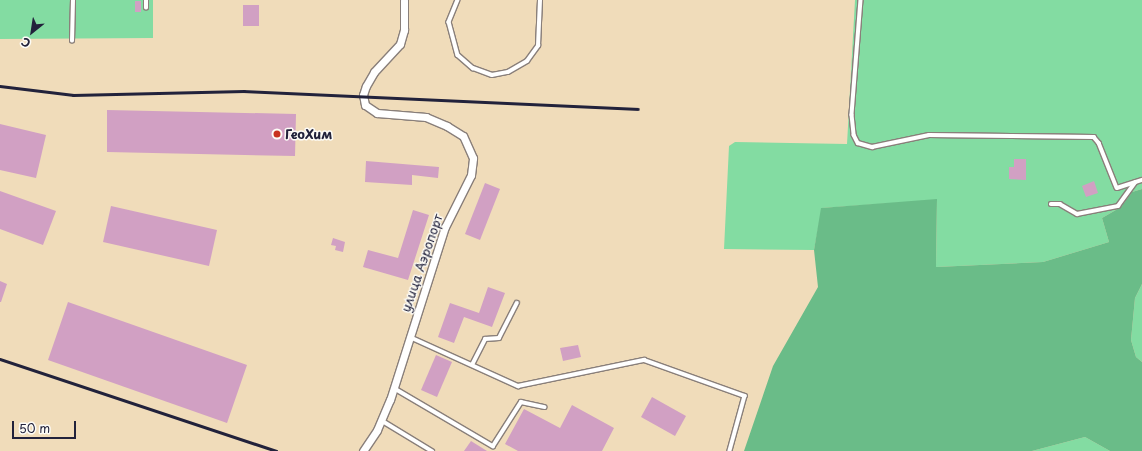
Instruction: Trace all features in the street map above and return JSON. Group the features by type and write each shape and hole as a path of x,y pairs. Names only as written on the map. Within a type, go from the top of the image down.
{"street":[{"name":"улица Аэропорт","path":"363,451 381,420 394,388 446,227 471,175 473,158 463,136 447,126 426,117 377,113 365,105 363,95 374,72 400,44 404,30 404,0"}],"lane":[{"path":"72,0 72,41"},
{"path":"146,0 146,8"},
{"path":"458,0 448,22 458,55 473,68 492,75 508,72 527,61 538,46 540,0"},
{"path":"861,0 852,115 854,135 858,142 872,146 929,135 1094,137 1117,188 1142,180"},
{"path":"1051,204 1060,204 1077,214 1118,206 1136,182"},
{"path":"472,365 485,340 499,338 517,303"},
{"path":"410,337 518,386 644,360 745,396 730,451"},
{"path":"394,388 493,446 521,402 544,407"},
{"path":"381,420 432,451"}],"green space":[{"path":"0,0 153,0 153,38 0,39"},
{"path":"855,0 1142,0 1142,189 1132,192 1121,207 1102,218 1109,242 1043,262 936,267 937,200 822,208 814,250 724,249 729,146 735,142 847,144"},
{"path":"1142,189 1142,284 1135,298 1131,340 1136,357 1142,362 1142,451 1110,451 1085,437 1032,451 744,451 773,366 818,287 814,250 821,208 937,199 936,267 1043,262 1109,242 1102,218 1121,207 1132,192"},
{"path":"1142,284 1142,362 1136,357 1131,340 1135,298"},
{"path":"1085,437 1110,451 1032,451"}],"building":[{"path":"135,1 141,1 141,12 135,12"},
{"path":"243,5 259,5 259,26 243,26"},
{"path":"107,110 296,114 295,156 107,152"},
{"path":"0,124 46,135 36,178 0,170"},
{"path":"1014,159 1026,159 1026,180 1009,179 1009,167 1014,167"},
{"path":"366,161 439,167 438,178 412,175 412,185 365,182"},
{"path":"1094,181 1098,193 1086,197 1082,186"},
{"path":"485,183 500,189 480,240 465,234"},
{"path":"0,191 56,211 43,245 0,229"},
{"path":"111,206 217,230 209,266 103,242"},
{"path":"413,210 429,215 408,280 363,267 368,250 398,258"},
{"path":"333,238 345,242 343,252 335,250 336,246 331,245"},
{"path":"0,281 7,284 1,302 0,302"},
{"path":"488,287 505,293 492,327 464,317 454,343 438,337 450,303 479,313"},
{"path":"68,302 247,365 227,423 48,360"},
{"path":"578,345 581,357 563,361 560,348"},
{"path":"436,355 452,362 437,397 421,390"},
{"path":"652,397 686,416 675,436 641,417"},
{"path":"572,405 614,428 602,451 518,451 505,444 524,409 560,428"},
{"path":"471,441 487,451 464,451"}],"railway":[{"path":"0,86 73,95 244,91 638,109"},
{"path":"0,359 276,451"}],"place":[{"name":"ГеоХим","path":"277,134"}]}
